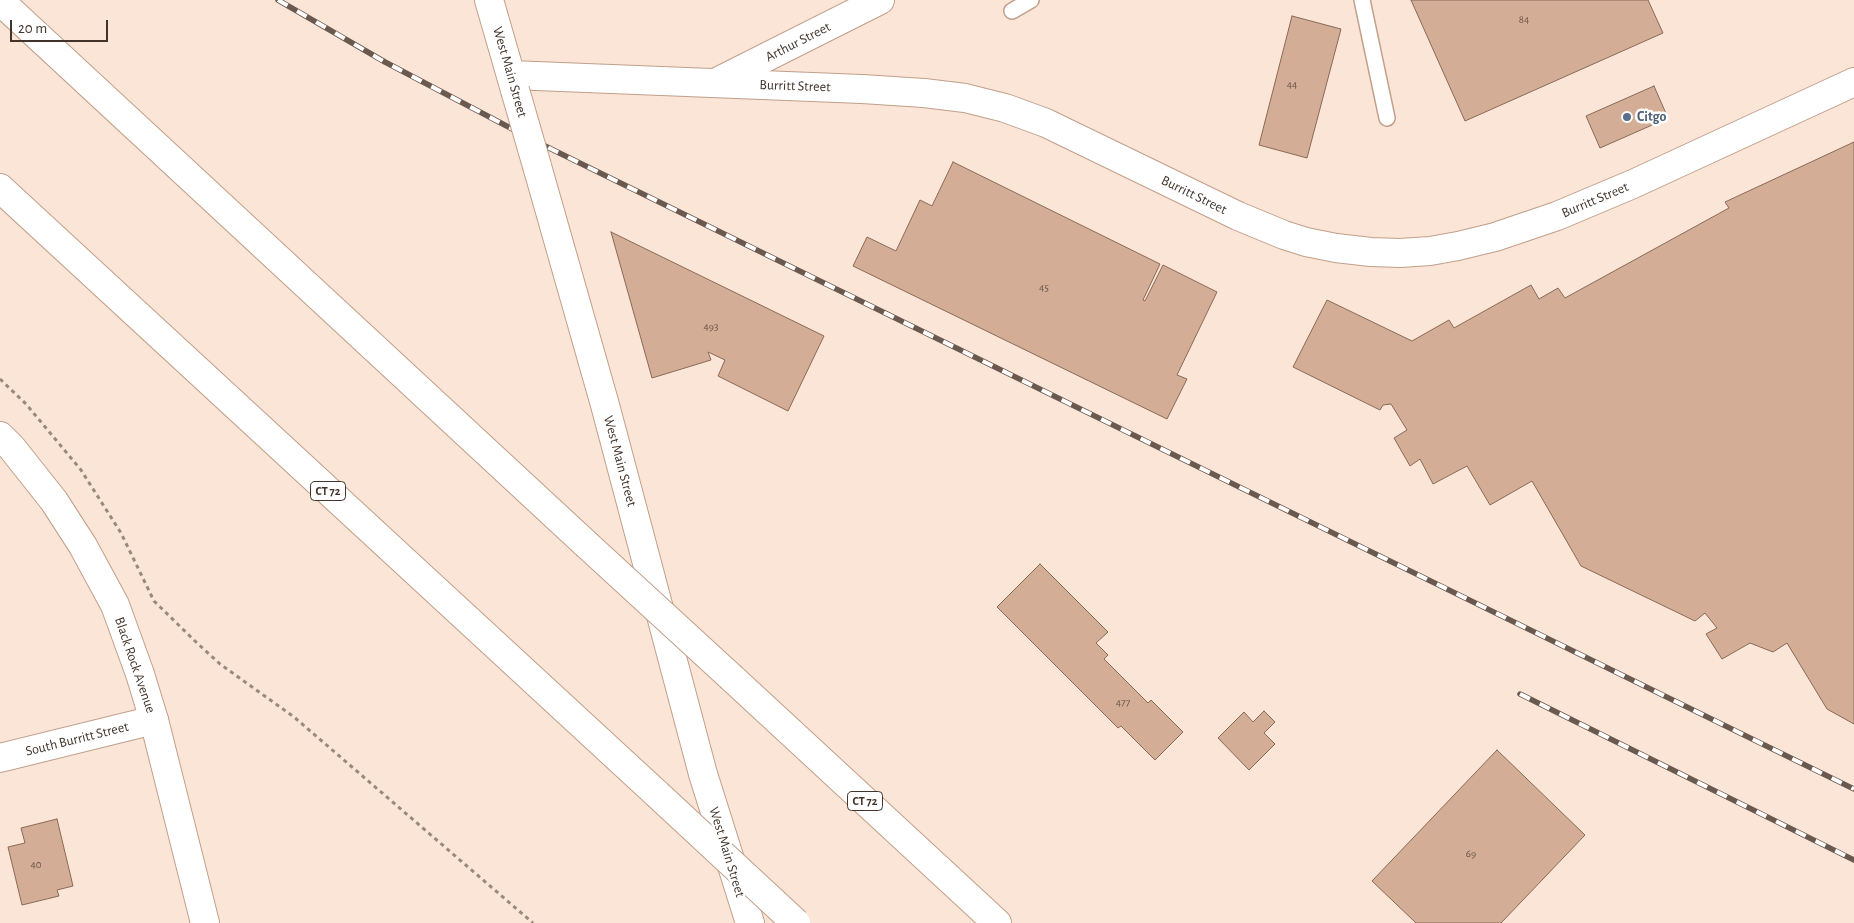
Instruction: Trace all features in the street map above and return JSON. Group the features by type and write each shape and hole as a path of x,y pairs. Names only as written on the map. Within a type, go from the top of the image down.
{"main road":[{"name":"West Main Street","path":"489,0 605,405 703,774 750,923"},
{"name":"Arthur Street","path":"715,83 880,0"},
{"name":"CT 72","path":"0,1 997,923"},
{"name":"Burritt Street","path":"513,83 715,83 896,91 946,96 985,103 1046,123 1238,216 1284,235 1336,248 1400,253 1430,251 1458,246 1501,235 1557,216 1633,184 1854,82"},
{"name":"CT 72","path":"0,188 796,923"},
{"name":"Black Rock Avenue","path":"0,436 12,448 54,501 87,554 114,605 140,674 154,720 205,923"},
{"name":"South Burritt Street","path":"0,758 154,720"}],"lane":[{"path":"1012,11 1031,0"},
{"path":"1362,0 1387,118"}],"path":[{"path":"0,378 26,404 81,470 121,533 154,600 197,644 220,664 294,717 533,923"}],"building":[{"path":"1411,0 1648,0 1663,33 1465,121"},
{"path":"1292,16 1341,29 1307,158 1259,145"},
{"name":"Citgo","path":"1654,86 1668,118 1600,148 1586,116"},
{"path":"1854,142 1854,724 1827,709 1787,643 1773,652 1750,643 1722,659 1706,634 1717,628 1705,613 1695,621 1581,566 1532,481 1490,505 1467,466 1433,484 1420,459 1410,466 1394,438 1407,430 1391,404 1383,405 1380,410 1293,367 1327,300 1412,341 1449,320 1454,328 1531,285 1539,299 1558,288 1565,298 1729,208 1725,202"},
{"path":"953,162 1160,264 1143,300 1145,301 1163,265 1217,292 1177,375 1187,379 1167,419 853,266 867,237 896,251 920,200 932,206"},
{"path":"611,232 824,336 788,411 718,376 725,360 708,352 711,360 652,378"},
{"path":"1040,564 1108,632 1096,643 1108,655 1104,659 1148,703 1151,700 1183,732 1155,760 1121,726 1118,728 997,607"},
{"path":"1264,711 1275,722 1264,733 1275,744 1249,770 1218,738 1244,712 1253,722"},
{"path":"1497,750 1585,835 1501,923 1416,923 1372,881"},
{"path":"57,819 73,886 57,890 59,896 22,905 8,847 25,843 21,828"}],"railway":[{"path":"278,0 385,62 537,142 1854,789"},
{"path":"1520,694 1854,860"}],"place":[{"name":"Citgo","path":"1627,117"}]}
